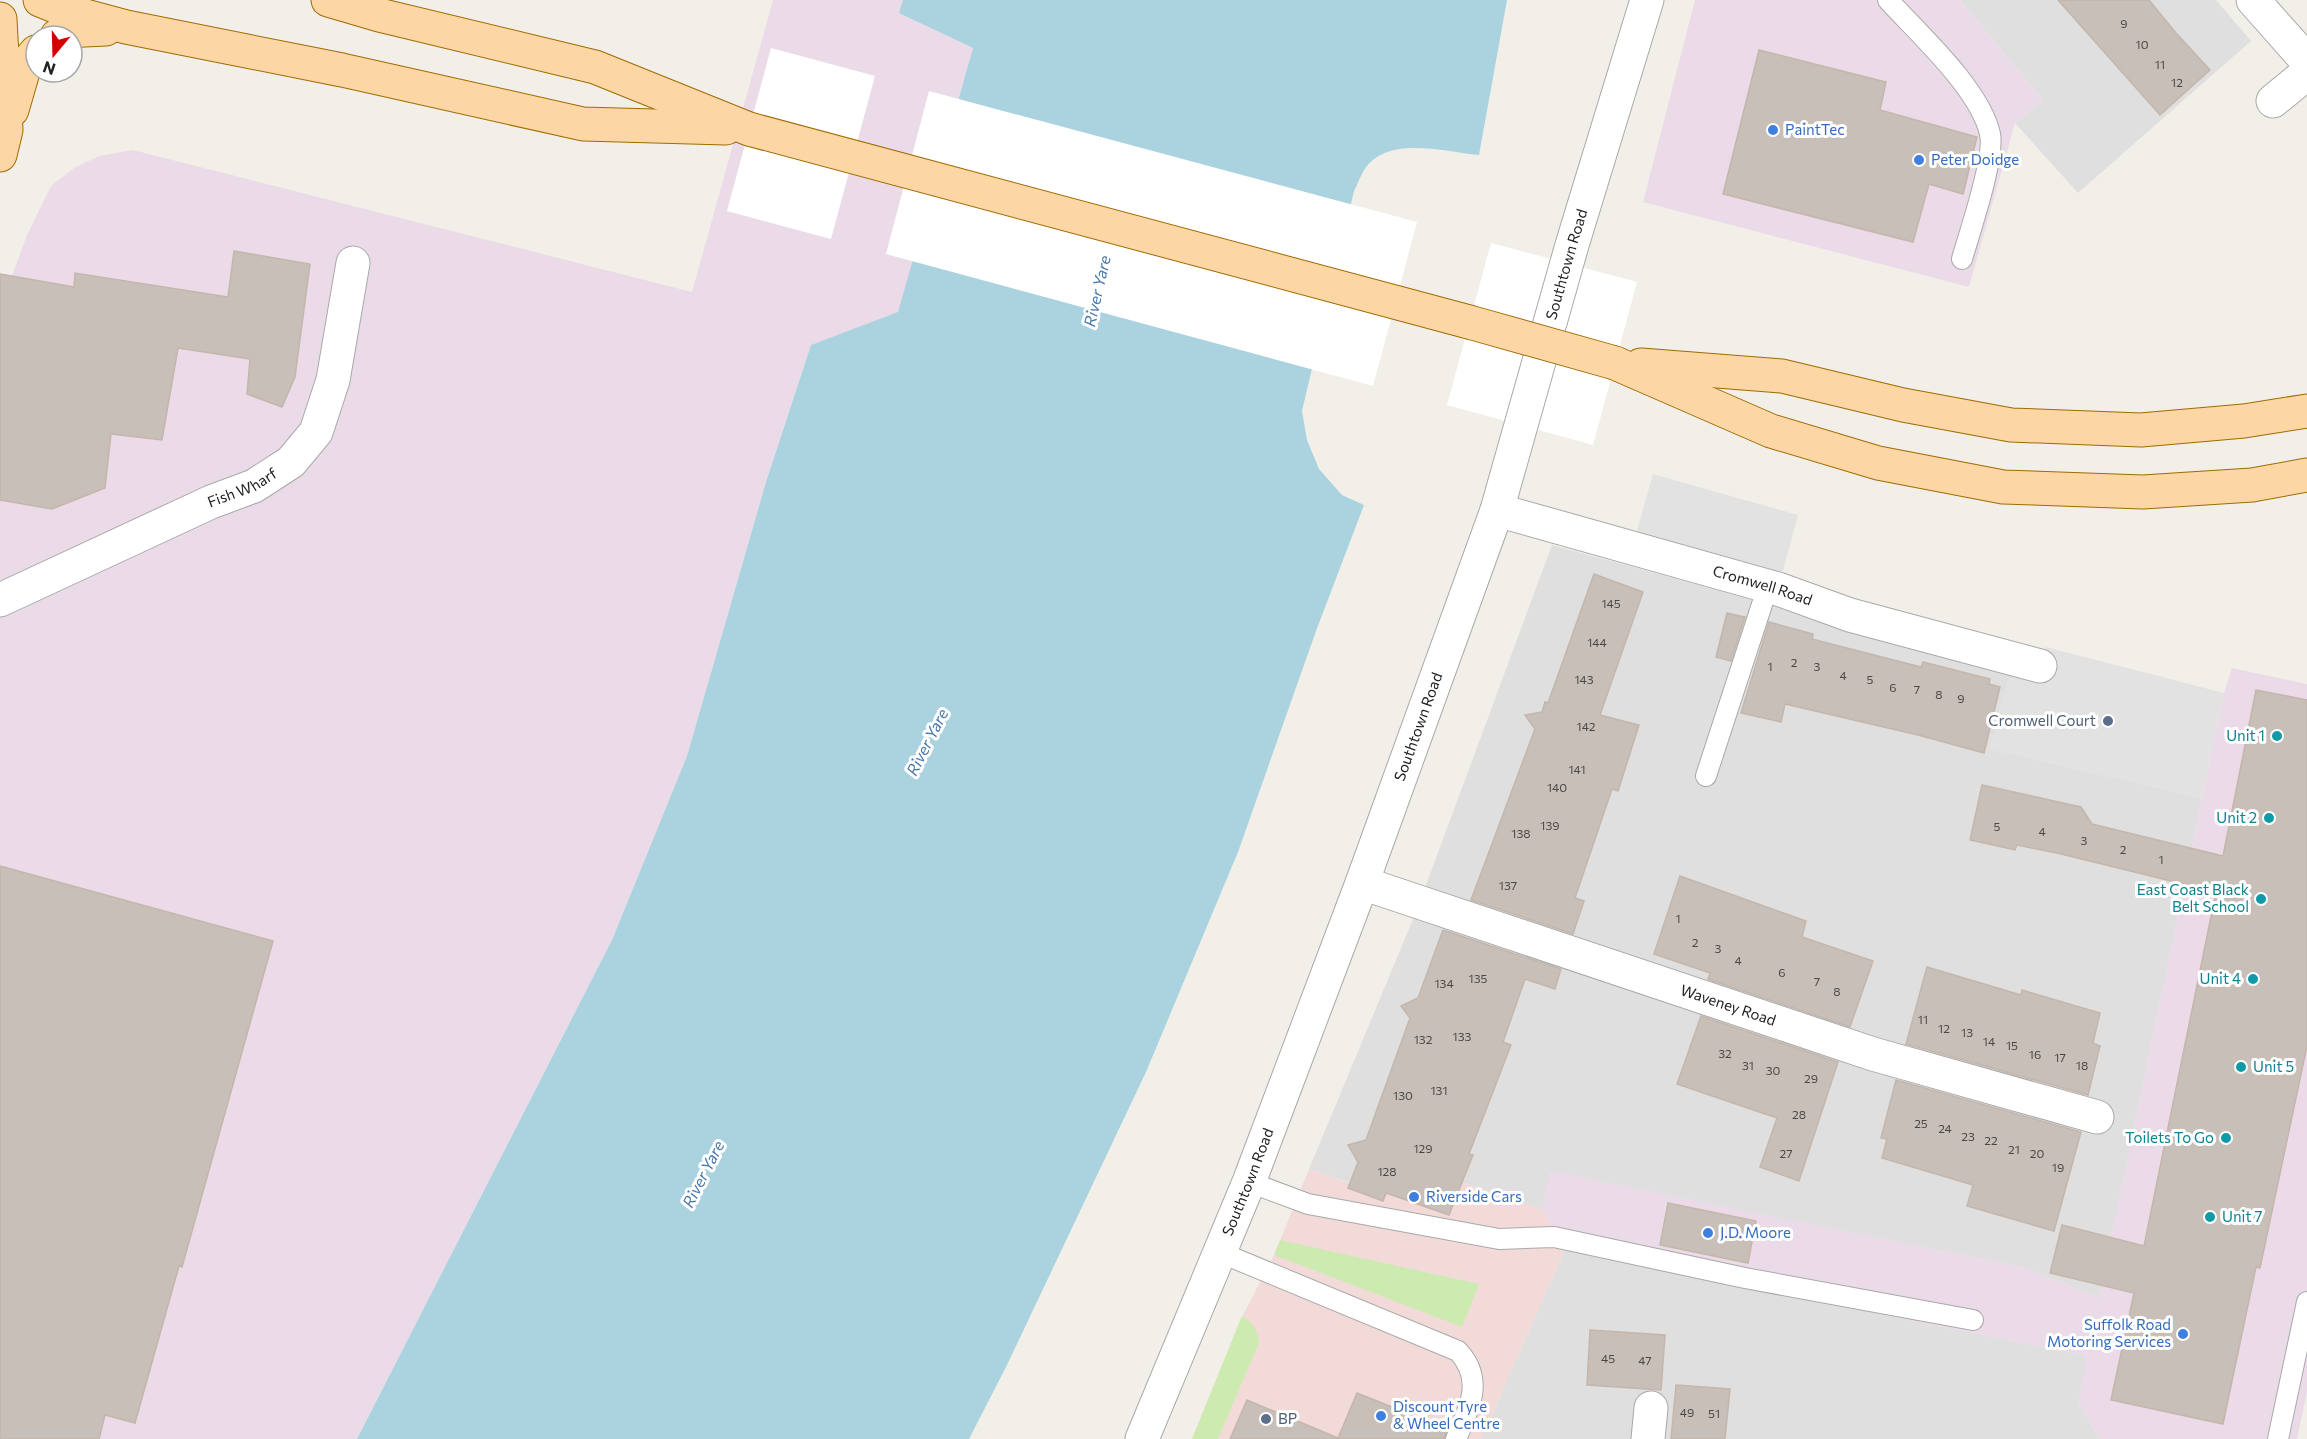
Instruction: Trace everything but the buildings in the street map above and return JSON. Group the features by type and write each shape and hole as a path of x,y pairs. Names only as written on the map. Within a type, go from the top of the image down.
{"main road":[{"path":"40,0 67,11 126,27 342,70 583,124 749,129"},
{"path":"328,0 391,18 595,67 749,129 1615,363 1771,431 1878,463 2002,487 2143,492 2252,485 2307,475"},
{"path":"0,19 16,62 3,143"},
{"path":"84,30 126,27"},
{"path":"1615,363 1782,376 1903,405 2011,425 2141,430 2244,421 2307,411"}],"street":[{"name":"Southtown Road","path":"1142,1439 1249,1182 1362,883 1497,510 1572,245 1647,0"},
{"path":"2253,0 2307,61"},
{"path":"2273,101 2307,73"},
{"name":"Fish Wharf","path":"0,600 211,502 254,486 291,462 315,432 333,380 353,263"},
{"name":"Cromwell Road","path":"1497,510 1768,586 1850,615 2033,664"},
{"name":"Waveney Road","path":"1362,883 1873,1054 2097,1117"}],"lane":[{"path":"1888,0 1957,75 1977,104 1990,134 1989,158 1962,259"},
{"path":"1706,776 1768,586"},
{"path":"1249,1182 1308,1204 1499,1239 1554,1237 1745,1278 1973,1320"},
{"path":"1219,1251 1458,1351 1467,1361 1473,1381 1471,1402 1456,1439"},
{"path":"2278,1439 2307,1302"}],"shaded area":[{"path":"773,0 903,0 900,13 973,48 898,313 811,345 766,482 687,756 612,940 357,1439 0,1439 0,308 27,235 51,186 74,168 99,156 133,150 692,292"},
{"path":"1695,0 1960,0 2043,100 2015,123 1969,287 1643,202"},
{"path":"1960,0 2216,0 2251,41 2078,193 2015,123 2043,100"},
{"path":"1653,474 1798,515 1778,589 1632,548"},
{"path":"1552,545 2019,672 1990,749 2202,798 2099,1298 2021,1267 1550,1172 1543,1210 1462,1182 1453,1206 1355,1170 1350,1183 1309,1169 1416,912"},
{"name":"Cromwell Court","path":"2046,647 2224,693 2202,798 1990,749 2007,681 2019,672 2037,676"},
{"path":"2232,668 2307,684 2307,1392 2297,1439 2100,1439 2079,1403 2086,1356 1565,1250 1543,1210 1550,1171 2021,1267 2099,1298 2224,693"},
{"path":"1309,1169 1349,1183 1355,1170 1453,1205 1462,1182 1543,1210 1565,1250 1481,1439 1192,1439 1241,1319 1274,1255"},
{"path":"1565,1250 2087,1356 2079,1403 2100,1439 1481,1439"}],"green space":[{"path":"1280,1240 1479,1284 1462,1327 1274,1255"},
{"path":"1242,1316 1254,1327 1259,1343 1218,1439 1192,1439"}],"water":[{"name":"River Yare","path":"903,0 1507,0 1479,155 1419,148 1390,151 1367,166 1354,191 1302,411 1307,440 1319,469 1342,495 1364,505 1316,631 1238,852 1146,1072 1006,1367 969,1439 357,1439 612,940 687,756 766,482 811,345 898,312 973,48 899,13"}],"pier":[{"path":"771,48 875,76 831,239 727,211"},
{"path":"929,91 1417,222 1373,386 886,254"},
{"path":"1491,243 1637,282 1593,445 1447,405"}],"place":[{"name":"PaintTec","path":"1773,130"},
{"name":"Peter Doidge","path":"1919,160"},
{"name":"Cromwell Court","path":"2108,721"},
{"name":"Unit 1","path":"2277,736"},
{"name":"Unit 2","path":"2269,818"},
{"name":"East Coast Black Belt School","path":"2261,899"},
{"name":"Unit 4","path":"2253,979"},
{"name":"Unit 5","path":"2241,1067"},
{"name":"Toilets To Go","path":"2226,1138"},
{"name":"Riverside Cars","path":"1414,1197"},
{"name":"Unit 7","path":"2210,1217"},
{"name":"J.D. Moore","path":"1708,1233"},
{"name":"Suffolk Road Motoring Services","path":"2183,1334"},
{"name":"Discount Tyre & Wheel Centre","path":"1381,1416"},
{"name":"BP","path":"1266,1419"}]}
